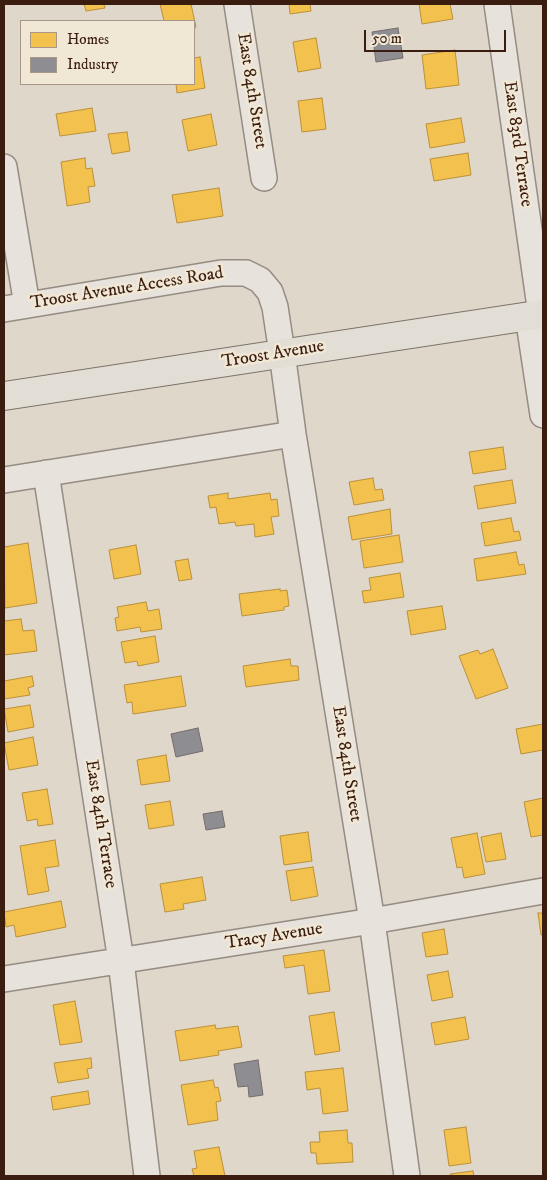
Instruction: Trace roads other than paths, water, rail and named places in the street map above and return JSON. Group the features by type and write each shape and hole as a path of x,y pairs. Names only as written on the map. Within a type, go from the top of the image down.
{"main road":[{"name":"Troost Avenue","path":"4,396 537,314"}],"street":[{"name":"East 84th Street","path":"237,4 264,178"},
{"name":"East 83rd Terrace","path":"497,4 535,211 537,314 543,415"},
{"path":"4,167 15,307"},
{"name":"Troost Avenue Access Road","path":"15,307 221,273 246,273 260,280 270,292 275,307 282,353"},
{"name":"East 84th Street","path":"282,353 293,434 372,921 406,1176"},
{"path":"4,480 293,434"},
{"name":"East 84th Terrace","path":"46,473 121,961 147,1176"},
{"name":"Tracy Avenue","path":"4,979 372,921 543,891"}]}
